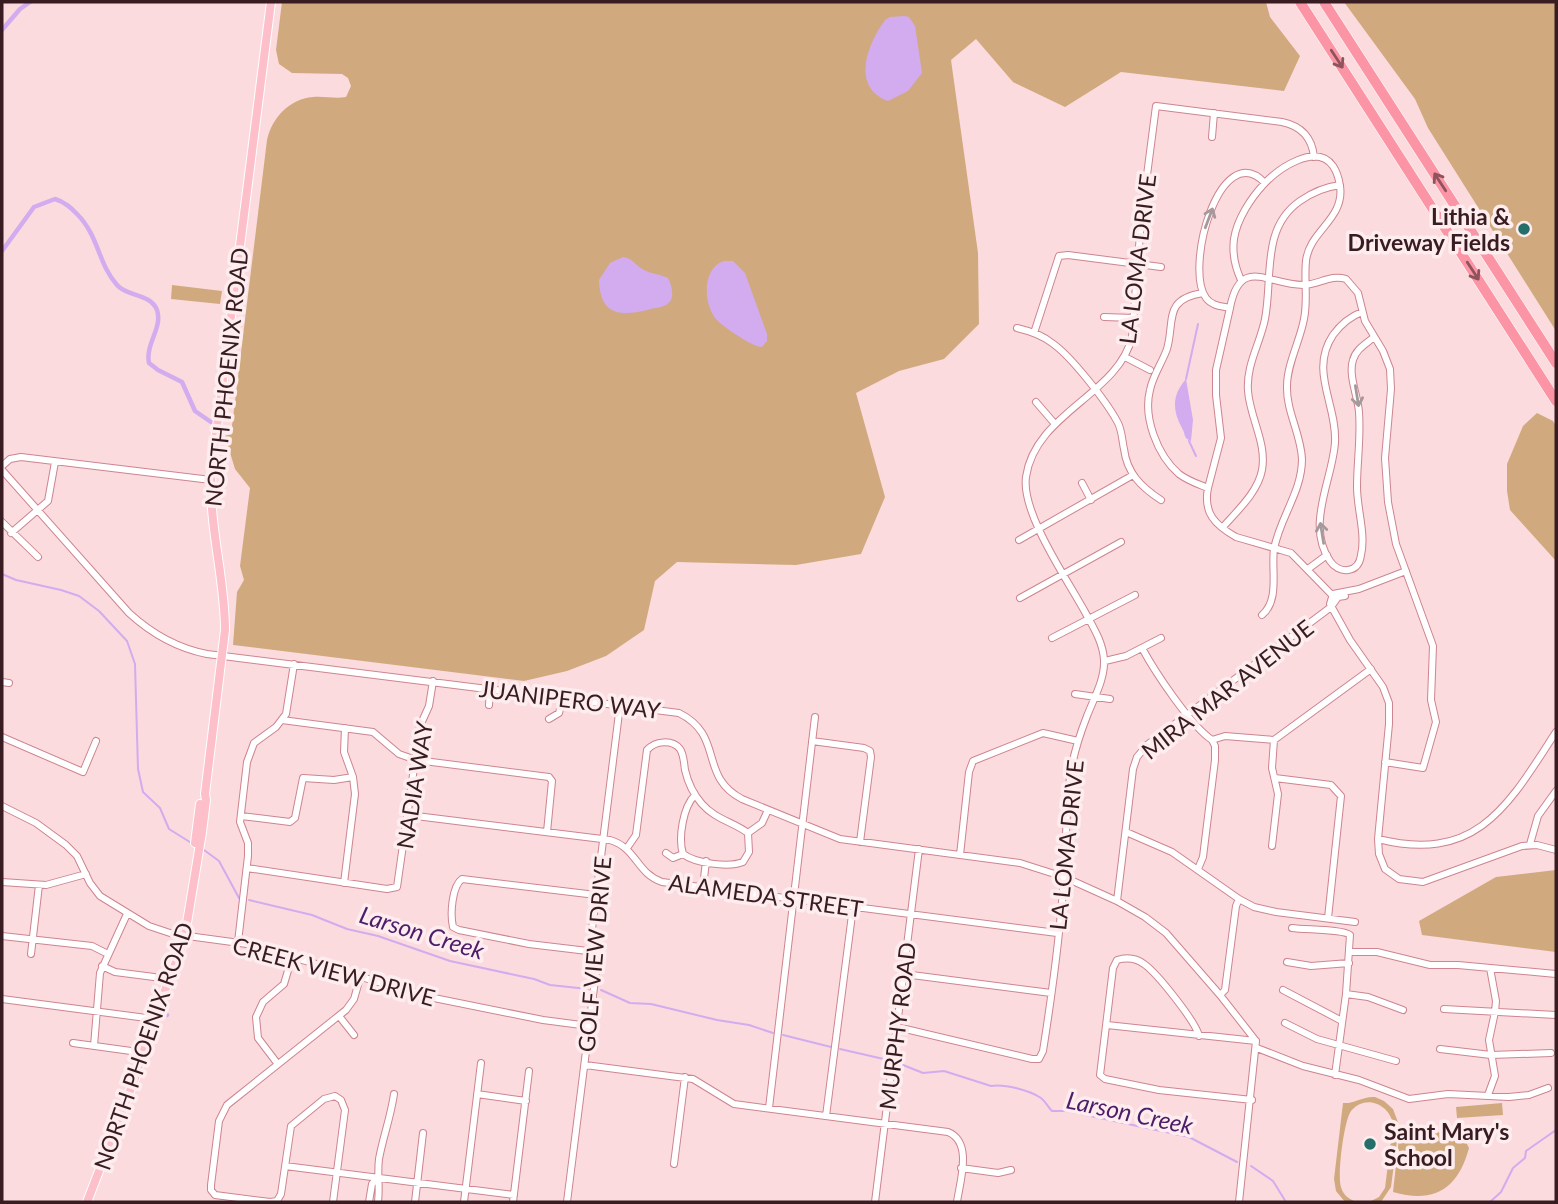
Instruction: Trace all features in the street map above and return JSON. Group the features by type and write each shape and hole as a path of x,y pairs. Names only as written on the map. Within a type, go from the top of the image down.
{"highway":[{"path":"1300,2 1556,401"},
{"path":"1324,2 1556,363"}],"main road":[{"name":"NORTH PHOENIX ROAD","path":"87,1202 185,936 192,887 195,883 195,860 206,800 223,656 225,608 212,519 211,480 271,2"}],"street":[{"name":"LA LOMA DRIVE","path":"897,1027 1039,1059 1043,1051 1064,877 1067,795 1078,741 1102,678 1105,661 1101,643 1039,529 1027,501 1026,475 1035,449 1055,424 1125,357 1130,344 1156,106 1214,113"},
{"path":"1212,137 1214,113 1282,122 1298,126 1311,142 1314,157"},
{"path":"1241,280 1233,254 1236,232 1243,215 1265,183 1292,164 1314,157 1326,160 1331,164 1340,185 1340,201 1336,212 1311,243 1308,252 1304,320 1287,385 1289,404 1301,447 1301,470 1298,487 1274,548 1272,600 1262,615"},
{"path":"1230,308 1210,303 1202,289 1199,266 1204,229 1225,186 1234,175 1244,171 1254,173 1265,183"},
{"path":"1223,527 1256,486 1261,473 1262,453 1250,404 1248,381 1250,364 1265,321 1272,242 1283,216 1314,191 1340,185"},
{"path":"1034,333 1059,256 1161,267"},
{"path":"1332,595 1291,553 1237,537 1223,527 1206,507 1221,438 1216,370 1234,289 1241,280 1254,276 1306,285 1332,277 1346,279 1359,293 1362,312 1388,360 1391,377 1386,486 1393,532 1432,644 1431,700 1436,722 1423,768 1385,762"},
{"path":"1202,289 1185,298 1171,314 1168,346 1154,377 1147,403 1158,444 1171,466 1183,476 1208,488"},
{"path":"1362,312 1353,315 1338,328 1323,357 1324,385 1335,430 1333,457 1321,503 1321,531 1327,555 1338,568 1345,570 1354,568 1360,562 1362,554 1357,485 1360,420 1352,365 1357,351 1374,337"},
{"path":"1104,317 1134,318"},
{"path":"1017,328 1034,333 1059,348 1094,389 1119,425 1127,464 1133,475 1143,488 1161,500"},
{"path":"1125,357 1150,370"},
{"path":"1036,402 1055,424"},
{"path":"2,468 15,458 211,480"},
{"path":"11,533 49,497 55,462"},
{"name":"JUANIPERO WAY","path":"2,468 129,613 144,626 180,647 223,656 669,711 687,717 706,737 715,771 722,785 734,795 768,810 840,839 1020,863 1064,877 1145,917 1166,933 1220,995 1256,1044"},
{"path":"1019,540 1133,475"},
{"path":"1082,483 1091,500"},
{"path":"2,522 38,557"},
{"path":"1020,598 1121,542"},
{"path":"1308,569 1327,555"},
{"name":"MIRA MAR AVENUE","path":"1331,607 1332,595 1359,589 1406,572"},
{"name":"MIRA MAR AVENUE","path":"1116,901 1131,781 1137,757 1147,746 1331,607 1338,597 1349,596 1359,589"},
{"path":"1052,638 1135,595"},
{"path":"1331,607 1383,687 1389,703 1378,839 1379,854 1385,869 1398,879 1418,882 1515,847 1530,844 1556,850"},
{"path":"1105,661 1118,659 1161,638"},
{"path":"1142,648 1154,670 1215,746 1203,857 1198,869"},
{"path":"238,943 249,848 241,827 247,762 251,749 260,737 282,720 290,701 294,664"},
{"path":"1212,740 1225,736 1275,740 1371,669"},
{"name":"NADIA WAY","path":"344,883 396,888 400,880 421,722 429,706 433,681"},
{"path":"489,705 490,688"},
{"path":"1075,694 1110,699"},
{"path":"549,719 559,713 563,697"},
{"name":"GOLF VIEW DRIVE","path":"567,1202 597,964 592,934 620,705"},
{"path":"769,1108 815,717"},
{"path":"282,720 373,732 399,754 416,760 549,777 552,781 547,832"},
{"path":"247,868 344,883 355,794 353,777 344,752 345,727"},
{"path":"1378,839 1423,845 1453,839 1480,827 1506,805 1529,776 1556,732"},
{"path":"960,855 969,772 973,761 1043,733 1078,741"},
{"path":"2,737 83,772 96,741"},
{"path":"1272,846 1278,794 1272,768 1275,740"},
{"path":"812,741 870,751 860,842"},
{"path":"408,816 603,839 627,848 636,835 646,754 652,745 660,742 673,744 681,751 687,777 695,795 716,816 748,833"},
{"path":"241,816 293,821 303,778 334,780 353,777"},
{"path":"1275,778 1331,785 1341,796 1342,807 1328,918"},
{"path":"1530,844 1538,816 1556,791"},
{"path":"695,795 690,801 685,818 681,844 683,854 689,859 735,865 743,862 749,852 748,833"},
{"name":"CREEK VIEW DRIVE","path":"2,806 36,823 66,845 77,856 94,891 149,926 185,936 238,943 434,998 535,1019 589,1026"},
{"path":"748,833 762,823 768,810"},
{"path":"1126,832 1161,846 1239,899 1270,911 1355,922"},
{"name":"ALAMEDA STREET","path":"627,848 644,872 656,880 1058,933"},
{"name":"MURPHY ROAD","path":"875,1202 919,849"},
{"path":"666,853 673,858 683,854"},
{"path":"702,887 706,861"},
{"path":"2,881 51,884 86,874"},
{"path":"596,895 467,878 460,880 454,897 452,920 453,927 459,930 525,943 596,952"},
{"path":"31,954 39,885"},
{"path":"1220,995 1226,990 1239,899"},
{"path":"826,1116 853,906"},
{"path":"94,1046 98,980 127,914"},
{"path":"1292,928 1348,932 1351,938 1335,1075"},
{"path":"2,936 92,946 108,954"},
{"path":"1350,952 1377,952 1430,965 1556,974"},
{"path":"277,1063 258,1038 256,1017 263,1002 284,984 292,957"},
{"path":"1199,1036 1194,1021 1148,967 1127,958 1114,963 1100,1075 1105,1079 1159,1090 1252,1100"},
{"path":"1287,962 1311,966 1349,963"},
{"path":"102,966 115,972 154,977"},
{"path":"1488,1096 1495,1076 1489,1035 1495,1012 1490,968"},
{"path":"904,974 1051,993"},
{"path":"333,1202 345,1110 341,1100 335,1096 324,1100 290,1126 280,1196 274,1202 220,1196 213,1193 211,1185 223,1110 231,1100 351,1005 360,978"},
{"path":"1283,990 1342,1021"},
{"path":"1346,994 1368,997 1404,1010"},
{"path":"2,999 154,1018"},
{"path":"1444,1009 1556,1015"},
{"path":"339,1016 354,1035"},
{"path":"1285,1024 1317,1039 1396,1061"},
{"path":"1107,1025 1256,1044 1284,1060 1368,1083 1409,1099 1448,1094 1517,1096 1548,1088"},
{"path":"73,1043 131,1051"},
{"path":"1239,1202 1256,1044"},
{"path":"1440,1049 1491,1055 1551,1053"},
{"path":"464,1202 481,1063"},
{"path":"585,1065 685,1077 703,1083 728,1102 954,1134 963,1147 957,1202"},
{"path":"285,1166 465,1189 513,1199 529,1071"},
{"path":"674,1164 685,1077"},
{"path":"369,1202 372,1184 377,1178 394,1094"},
{"path":"477,1094 526,1101"},
{"path":"415,1202 423,1133"},
{"path":"961,1168 998,1172 1011,1170"},
{"path":"377,1178 380,1186 378,1202"}],"shaded area":[{"path":"282,2 1266,2 1270,17 1300,56 1284,91 1121,72 1065,107 1013,82 976,39 951,60 978,253 979,324 944,359 899,371 856,393 885,497 861,554 796,565 677,562 655,581 644,630 606,656 567,671 524,681 233,645 237,592 244,580 240,566 250,488 235,469 225,436 231,434 267,140 277,117 296,101 313,97 346,97 351,86 348,78 342,74 292,73 279,64 276,50"},
{"name":"Lithia & Driveway Fields","path":"1344,2 1556,2 1556,331 1428,128 1415,99"},
{"path":"909,17 915,26 922,73 908,91 888,101 869,86 866,75 868,52 885,20"},
{"path":"623,257 647,271 668,278 672,292 669,303 662,307 630,313 614,311 608,307 600,292 599,280 610,263"},
{"path":"724,261 733,261 745,273 767,334 767,341 762,347 731,331 716,319 712,312 707,295 708,278 717,265"},
{"path":"172,285 222,291 220,304 171,299"},
{"path":"1186,379 1193,420 1191,441 1186,437 1175,409 1178,391"},
{"path":"1537,413 1553,421 1556,426 1556,561 1510,510 1507,491 1507,464 1523,426"},
{"path":"1556,870 1556,952 1422,935 1419,921 1496,877"},
{"path":"1375,1097 1393,1109 1399,1125 1391,1187 1381,1202 1369,1202 1379,1197 1385,1188 1393,1124 1391,1117 1382,1107 1370,1102 1363,1103 1348,1116 1344,1136 1341,1187 1347,1196 1356,1202 1345,1202 1336,1191 1334,1179 1343,1103"},
{"path":"1502,1103 1503,1115 1457,1118 1456,1107"},
{"path":"1407,1125 1429,1129 1466,1142 1469,1148 1458,1174 1442,1190 1421,1196 1393,1192 1400,1129"}],"waterway":[{"path":"2,30 20,9 30,2"},
{"path":"2,251 34,207 55,199 70,207 90,231 106,268 117,285 126,292 149,301 157,310 158,323 149,349 149,363 182,382 195,411 224,431"},
{"path":"1186,379 1198,324"},
{"path":"1189,441 1196,456"},
{"name":"Larson Creek","path":"2,574 79,596 99,611 127,641 135,664 138,769 143,792 160,808 169,829 193,844"},
{"name":"Larson Creek","path":"204,850 219,861 239,898"},
{"name":"Larson Creek","path":"249,900 312,915 347,929 378,936 450,961 534,979 550,985 588,989"},
{"name":"Larson Creek","path":"601,990 630,1003 651,1004 749,1025 773,1033"},
{"path":"163,1011 167,1015"},
{"name":"Larson Creek","path":"783,1035 831,1047"},
{"name":"Larson Creek","path":"840,1049 888,1060"},
{"name":"Larson Creek","path":"898,1063 923,1073 944,1071 991,1086 1024,1090 1041,1098 1052,1111 1067,1111 1189,1137 1237,1162"},
{"name":"Larson Creek","path":"1490,1202 1501,1192 1513,1168 1525,1158 1526,1151 1556,1130"},
{"name":"Larson Creek","path":"1251,1166 1273,1181 1286,1202"}],"place":[{"name":"Lithia & Driveway Fields","path":"1524,229"},
{"name":"Saint Mary's School","path":"1370,1144"}]}
